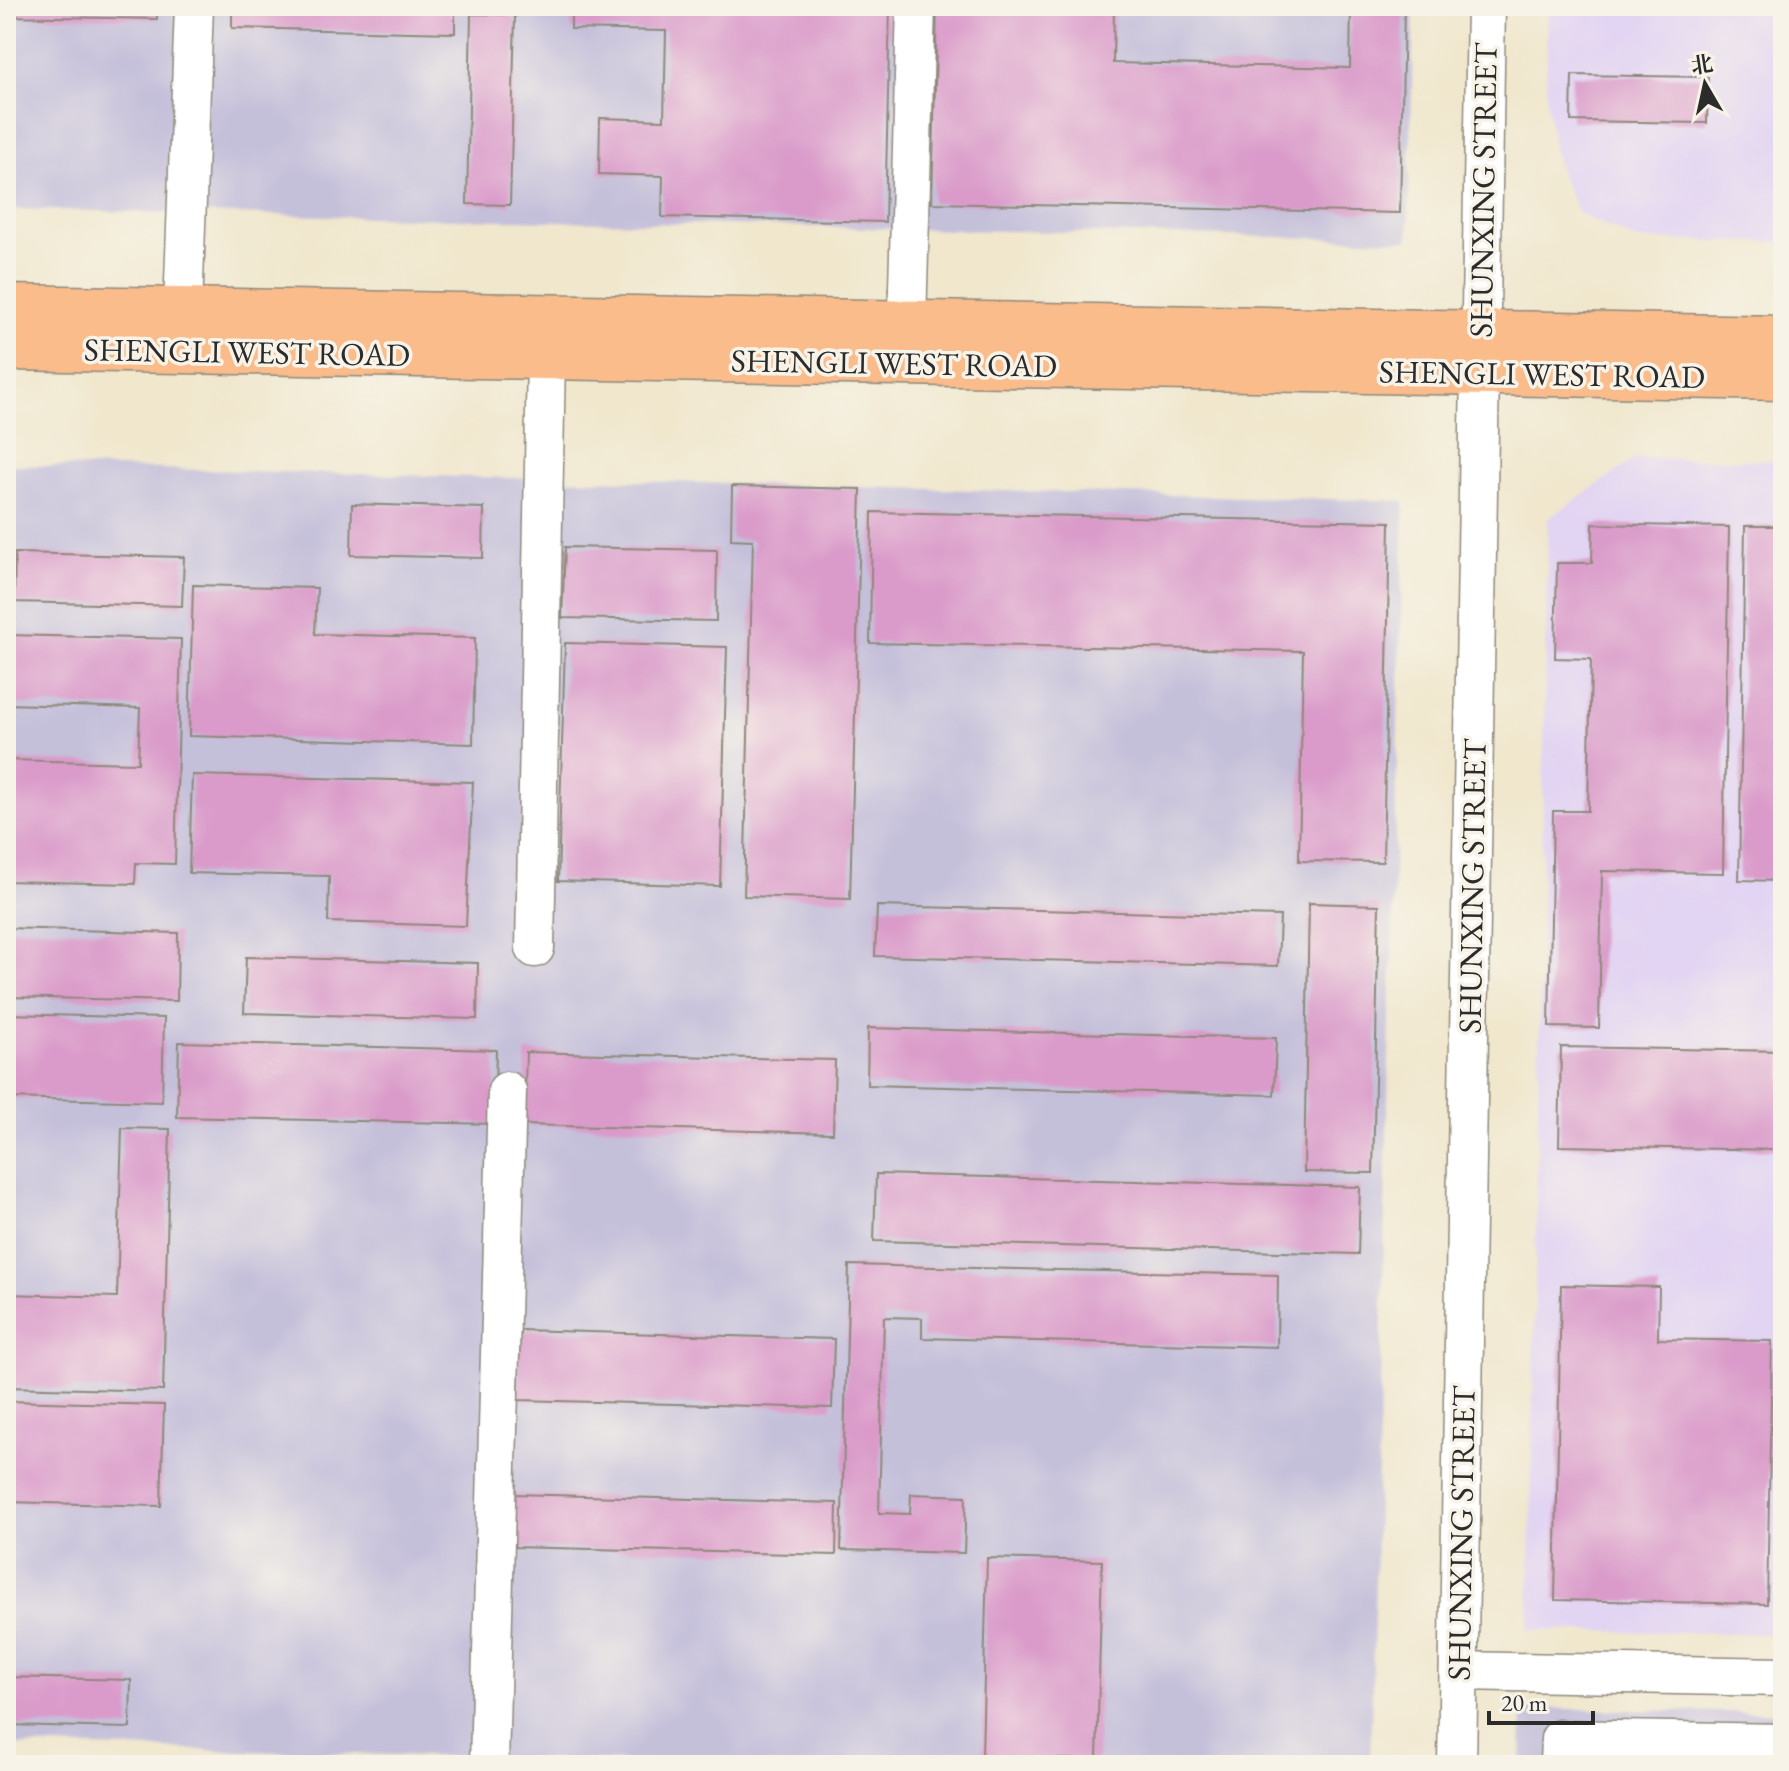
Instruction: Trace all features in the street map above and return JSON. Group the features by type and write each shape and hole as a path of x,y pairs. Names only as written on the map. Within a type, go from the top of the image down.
{"main road":[{"name":"SHENGLI WEST ROAD","path":"6,307 907,323 1480,353 1783,378"},
{"name":"SHENGLI WEST ROAD","path":"6,348 546,357 1480,353 1783,338"}],"street":[{"path":"183,310 194,6"},
{"path":"907,323 916,6"},
{"name":"SHUNXING STREET","path":"1457,1765 1486,6"},
{"path":"535,948 546,357"},
{"path":"489,1765 507,1091"},
{"path":"1459,1671 1783,1676"},
{"path":"1559,1765 1560,1739 1783,1743"}],"shaded area":[{"path":"6,6 1414,6 1408,240 6,209"},
{"path":"1548,6 1783,6 1783,242 1637,240 1579,214 1562,178 1553,147 1546,95"},
{"path":"1636,458 1783,461 1783,1634 1529,1630 1548,519"},
{"path":"6,465 1404,501 1370,1765 784,1765 6,1745"},
{"path":"1522,1708 1783,1713 1783,1765 1521,1765"}],"building":[{"path":"6,6 157,6 157,19 6,16"},
{"path":"232,6 455,6 455,33 232,28"},
{"path":"571,6 890,6 885,222 662,217 663,176 599,174 600,118 664,120 666,31 571,29"},
{"path":"937,6 1114,6 1113,63 1350,68 1351,6 1404,6 1400,213 932,203"},
{"path":"471,14 515,15 510,205 467,204"},
{"path":"1572,75 1708,77 1707,123 1571,121"},
{"path":"732,486 861,489 850,899 744,896 753,540 731,539"},
{"path":"352,504 484,508 483,558 351,555"},
{"path":"872,512 1390,522 1383,862 1299,861 1303,651 870,643"},
{"path":"1593,524 1729,527 1723,873 1602,871 1599,1028 1549,1027 1553,811 1588,811 1591,659 1555,658 1557,563 1592,563"},
{"path":"1745,526 1783,526 1783,881 1739,880"},
{"path":"565,547 717,550 716,621 562,618"},
{"path":"15,553 184,557 182,606 14,602"},
{"path":"193,585 317,588 315,634 475,638 473,744 189,736"},
{"path":"6,635 181,639 175,864 136,863 135,884 6,881 6,760 138,763 140,708 6,704"},
{"path":"565,643 727,647 720,886 558,881"},
{"path":"192,775 473,782 466,926 328,922 329,876 189,873"},
{"path":"1309,903 1379,905 1373,1173 1304,1172"},
{"path":"877,906 1280,916 1278,966 875,956"},
{"path":"6,928 178,933 177,1001 6,997"},
{"path":"246,957 478,963 477,1019 244,1013"},
{"path":"6,1014 164,1018 162,1102 6,1098"},
{"path":"868,1028 1276,1038 1274,1095 867,1085"},
{"path":"179,1042 496,1050 494,1124 177,1117"},
{"path":"1561,1047 1783,1051 1783,1150 1559,1146"},
{"path":"526,1052 835,1060 833,1133 524,1125"},
{"path":"122,1128 170,1129 163,1391 6,1387 6,1294 117,1297"},
{"path":"876,1174 1360,1187 1358,1254 874,1241"},
{"path":"849,1265 1278,1275 1277,1347 922,1338 922,1318 884,1317 879,1513 910,1514 911,1494 966,1496 964,1553 841,1550"},
{"path":"1561,1285 1659,1287 1658,1339 1772,1341 1767,1604 1555,1600"},
{"path":"520,1330 834,1339 832,1408 518,1400"},
{"path":"6,1401 164,1405 161,1506 6,1502"},
{"path":"514,1494 837,1503 836,1555 512,1547"},
{"path":"987,1558 1102,1561 1097,1760 982,1757"},
{"path":"6,1677 131,1680 130,1728 6,1725"}]}
